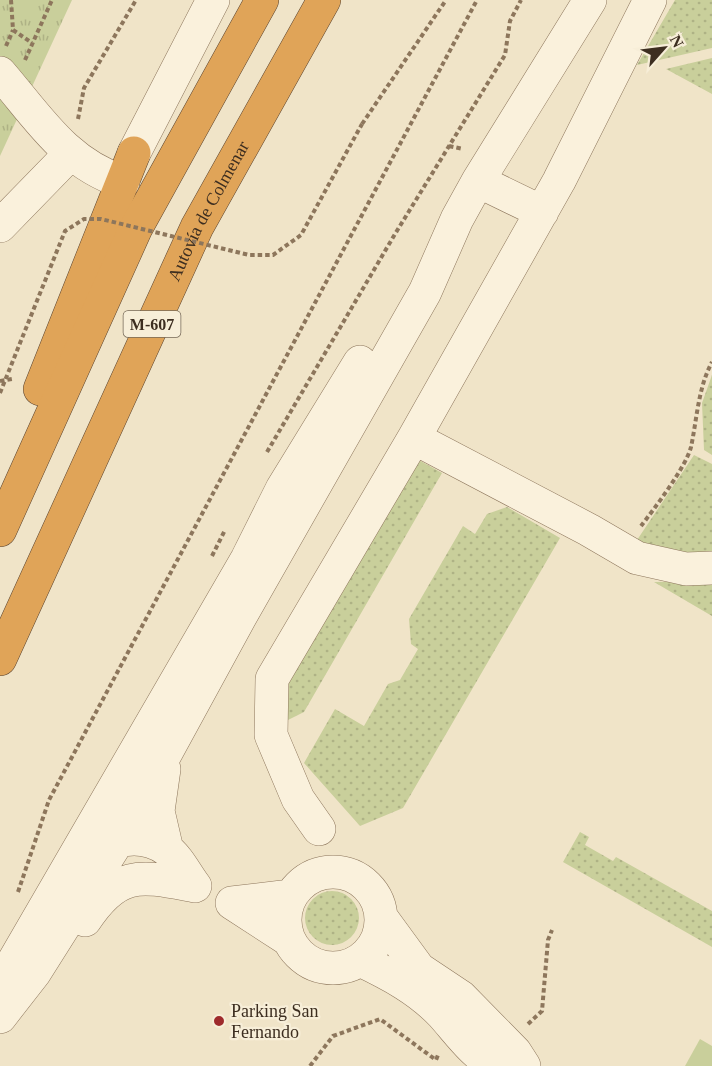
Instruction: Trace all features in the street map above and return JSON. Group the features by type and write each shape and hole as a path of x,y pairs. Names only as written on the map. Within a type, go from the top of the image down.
{"highway":[{"name":"M-607","path":"0,530 136,228 261,0"},
{"name":"Autovía de Colmenar","path":"0,659 197,227 324,0"},
{"path":"0,494 128,168"}],"street":[{"path":"0,73 70,154 99,174 128,168 213,0"},
{"path":"0,985 247,559 282,489 401,295 456,219 590,0"},
{"path":"349,874 298,799 271,735 272,679 414,438 542,212 650,0"},
{"path":"0,226 70,154"},
{"path":"478,181 542,212"},
{"path":"0,1001 166,753 425,292 456,219"},
{"path":"414,438 589,530 637,558 686,569 712,568"},
{"path":"0,1017 35,972 105,846 121,800 230,613 247,559"},
{"path":"166,753 158,811 167,850 195,886"},
{"path":"319,829 301,886 286,907 285,923 289,940 298,954 312,963 327,968 344,967 360,960 372,949 379,934 381,917"},
{"path":"105,846 135,838 167,850"},
{"path":"105,846 136,865 151,878"},
{"path":"232,903 301,886 333,872 349,874 364,883 375,896 381,917 419,969 461,997 509,1058"},
{"path":"35,972 59,959 100,898 132,878 151,878 195,886 232,903 289,940"},
{"path":"360,960 408,983 483,1059 509,1058"}],"path":[{"path":"10,0 13,30 33,43"},
{"path":"70,154 84,88 136,0"},
{"path":"0,393 65,231 84,219 101,219 249,255 273,255 301,235 362,124 446,0"},
{"path":"15,899 49,800 477,0"},
{"path":"634,536 690,450 693,423 707,371 712,362"},
{"path":"0,381 13,379"},
{"path":"509,1058 542,1011 548,940 552,930"},
{"path":"310,1066 333,1036 380,1019 436,1060 454,1029"}],"green space":[{"path":"0,0 72,0 0,156"},
{"path":"675,0 712,0 712,48 637,65"},
{"path":"712,58 712,94 666,69"},
{"path":"712,375 712,455 704,450 702,403"},
{"path":"694,455 712,464 712,553 675,552 635,543"},
{"path":"417,459 442,473 304,712 282,723 288,673"},
{"path":"507,507 560,538 403,808 360,826 304,763 335,709 364,726 388,684 400,680 418,649 411,644 409,619 463,526 475,534 487,514"},
{"path":"712,581 712,616 654,582"},
{"path":"580,832 589,837 585,845 613,861 616,857 712,911 712,947 563,862"},
{"path":"327,891 337,891 347,895 355,903 359,918 355,933 347,941 337,945 327,945 317,941 309,933 305,923 305,913 309,903 317,895"},
{"path":"700,1039 712,1046 712,1066 685,1066"}],"place":[{"name":"Parking San Fernando","path":"219,1021"}]}
